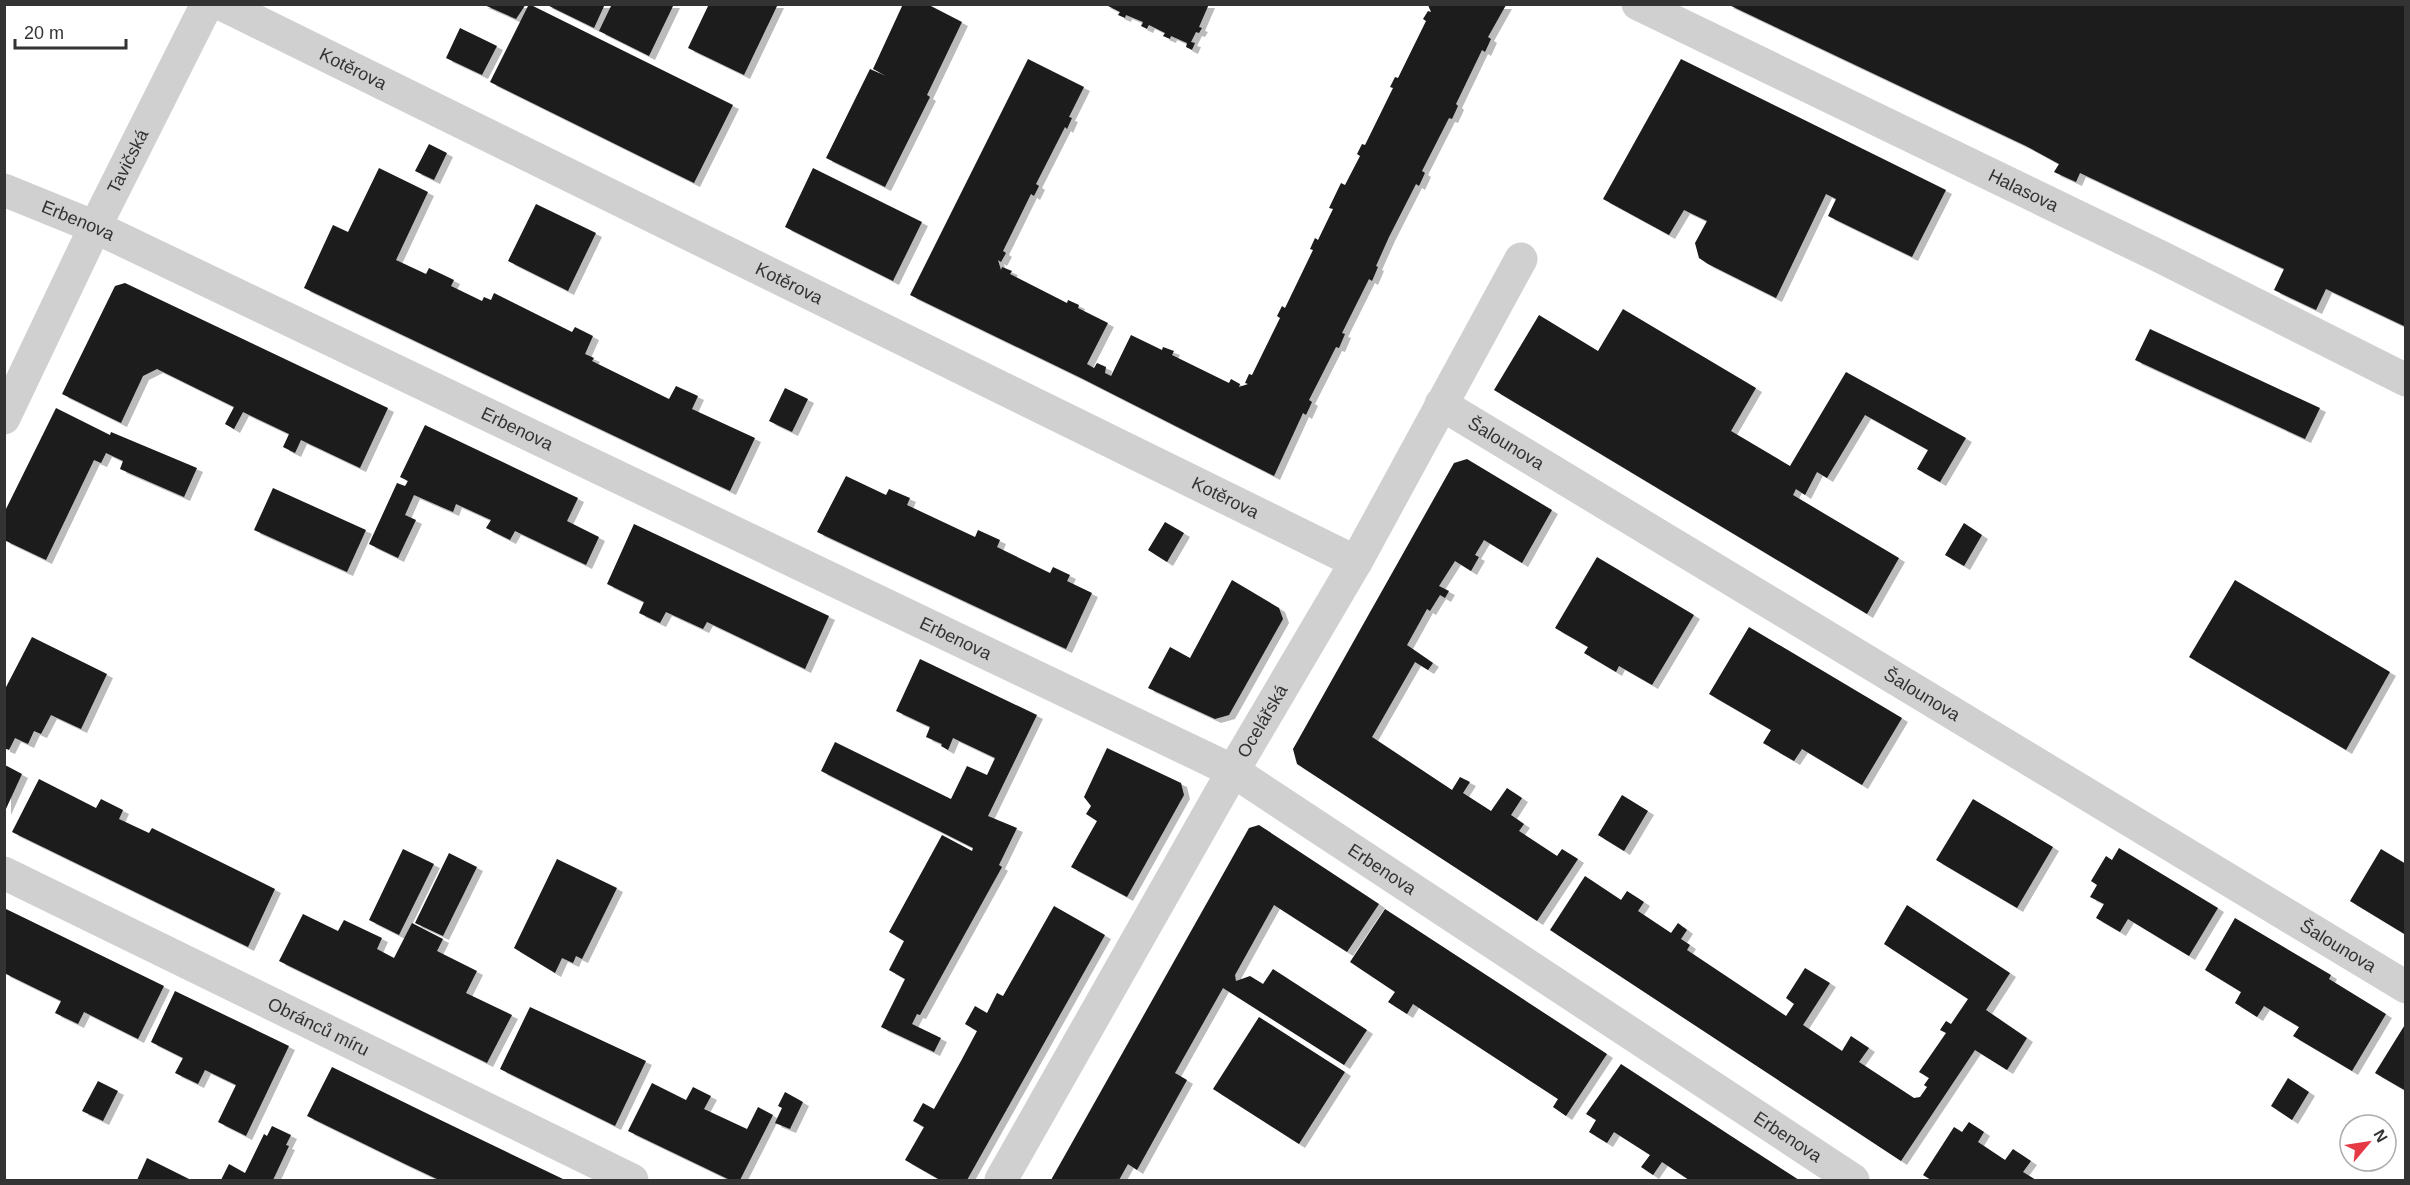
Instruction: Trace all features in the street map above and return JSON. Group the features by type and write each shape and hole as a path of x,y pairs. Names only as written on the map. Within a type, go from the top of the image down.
{"street":[{"name":"Tavičská","path":"4,418 95,227 207,4"},
{"name":"Kotěrova","path":"221,4 1356,562"},
{"name":"Halasova","path":"1638,4 2159,256 2406,380"},
{"name":"Erbenova","path":"4,190 95,227 1233,771 1853,1180"},
{"name":"Ocelářská","path":"1000,1180 1233,771 1356,562 1521,259"},
{"name":"Šalounova","path":"1441,404 2406,987"},
{"name":"Obránců míru","path":"4,873 632,1180"}],"building":[{"path":"482,4 526,4 516,19"},
{"path":"529,4 733,105 694,183 490,82"},
{"path":"545,4 605,4 594,28"},
{"path":"612,4 674,4 649,56 599,31"},
{"path":"709,4 778,4 744,75 688,48"},
{"path":"903,4 927,4 962,22 927,95 930,97 885,187 826,158 870,69 886,76 873,69"},
{"path":"1104,4 1209,4 1199,27 1202,28 1199,33 1196,32 1191,42 1195,43 1192,50 1186,47 1187,43 1171,36 1170,39 1163,36 1165,33 1149,25 1147,29 1141,26 1143,22 1126,15 1125,18 1118,15 1120,12"},
{"path":"1727,4 2406,4 2406,327 2326,289 2316,310 2274,290 2284,269 2080,173 2076,182 2054,172 2059,164 2026,146"},
{"path":"1428,5 1506,5 1488,37 1491,39 1485,52 1482,50 1456,104 1458,106 1452,119 1449,118 1422,171 1425,173 1419,186 1416,184 1389,237 1372,281 1369,279 1342,333 1345,334 1339,348 1336,347 1309,400 1312,402 1306,415 1303,413 1274,476 1081,378 910,295 1028,59 1084,87 1069,117 1072,118 1067,129 1065,127 1036,184 1039,186 1034,196 1031,194 1003,251 1006,253 1001,262 998,260 1001,270 1002,267 1012,271 1010,274 1067,303 1068,300 1079,305 1078,308 1108,323 1087,364 1094,368 1097,363 1106,367 1105,373 1111,376 1131,335 1162,350 1163,347 1174,351 1172,355 1229,383 1231,379 1240,384 1239,387 1248,384 1245,383 1249,374 1252,375 1280,318 1277,316 1282,306 1285,308 1313,250 1310,249 1315,238 1318,240 1333,209 1329,208 1341,183 1345,185 1360,156 1357,154 1362,144 1365,145 1393,88 1390,87 1395,77 1398,78 1426,21 1423,19 1428,11 1431,12"},
{"path":"460,28 497,46 482,75 446,58"},
{"path":"1681,59 1946,190 1912,257 1828,216 1836,199 1826,194 1776,298 1699,258 1695,243 1707,221 1684,210 1669,235 1603,199"},
{"path":"429,144 447,153 434,180 415,171"},
{"path":"379,168 428,192 396,260 426,274 429,268 454,280 451,286 482,301 484,297 491,300 494,293 572,332 575,327 593,336 585,354 594,358 592,361 669,399 676,386 698,396 692,409 755,438 730,491 304,288 333,225 348,232"},
{"path":"813,168 922,222 893,281 785,227"},
{"path":"536,204 596,233 568,291 508,261"},
{"path":"125,283 388,408 360,468 301,440 295,453 283,447 289,434 243,412 234,429 225,424 234,407 157,369 143,376 121,423 62,394 115,286"},
{"path":"1623,309 1756,388 1731,431 1790,466 1846,372 1966,438 1940,482 1917,469 1928,450 1865,415 1827,478 1817,472 1805,495 1796,489 1793,495 1899,558 1867,614 1494,390 1539,315 1598,351"},
{"path":"2150,329 2320,408 2305,439 2135,360"},
{"path":"785,388 808,399 792,432 769,421"},
{"path":"56,408 110,435 111,432 197,468 184,497 120,469 123,461 106,453 101,463 94,460 46,560 4,540 4,513"},
{"path":"425,425 578,498 567,521 599,537 586,565 515,531 510,540 486,528 491,520 456,504 453,512 414,495 405,515 416,520 398,558 369,544 397,483 405,486 408,481 400,477"},
{"path":"1467,459 1552,510 1522,563 1484,540 1475,555 1479,557 1471,571 1455,561 1439,586 1449,591 1445,598 1440,595 1430,611 1427,609 1407,645 1433,663 1428,670 1415,662 1372,737 1452,790 1460,777 1470,782 1463,793 1491,811 1507,788 1522,798 1511,815 1524,824 1519,831 1557,856 1562,849 1578,859 1537,921 1297,764 1293,749 1454,463"},
{"path":"846,476 886,495 889,489 910,498 907,505 975,537 978,530 1000,540 997,547 1050,573 1053,567 1070,575 1067,581 1092,593 1066,649 817,532"},
{"path":"273,488 366,530 347,572 254,530"},
{"path":"1165,522 1184,533 1167,562 1148,550"},
{"path":"1964,523 1982,535 1964,566 1945,555"},
{"path":"634,524 829,616 805,669 707,622 703,629 666,612 660,623 639,613 644,602 607,584"},
{"path":"1597,557 1694,615 1652,685 1619,666 1616,672 1584,653 1588,647 1555,628"},
{"path":"1232,580 1279,608 1283,619 1229,715 1215,719 1148,688 1170,647 1190,658"},
{"path":"2235,580 2390,672 2346,750 2189,657"},
{"path":"1749,627 1902,718 1862,785 1802,749 1794,761 1763,743 1771,730 1709,694"},
{"path":"32,637 107,674 81,729 51,715 41,734 34,731 28,744 15,738 9,750 4,748 4,691"},
{"path":"920,659 1037,715 988,816 1017,828 999,865 1002,867 920,1015 917,1014 912,1024 941,1038 934,1052 881,1027 905,979 889,970 904,941 889,932 942,835 972,851 973,848 821,771 835,742 951,799 967,766 987,775 995,758 953,738 948,750 941,746 942,744 926,737 930,727 896,711"},
{"path":"1107,748 1181,783 1184,795 1127,897 1071,867 1097,821 1086,814 1091,806 1084,797"},
{"path":"5,765 22,774 5,811"},
{"path":"39,779 96,808 101,799 123,810 119,819 149,833 152,828 275,889 248,947 12,832"},
{"path":"1622,795 1648,811 1624,851 1598,835"},
{"path":"1973,799 2053,847 2017,908 1936,860"},
{"path":"1259,825 1379,904 1347,952 1274,905 1235,975 1236,981 1250,976 1263,984 1273,969 1367,1030 1344,1065 1223,988 1175,1073 1187,1080 1137,1170 1128,1164 1119,1180 1051,1180 1249,828"},
{"path":"2119,848 2218,908 2189,956 2128,919 2120,932 2096,918 2104,904 2090,897 2097,885 2091,881 2106,856 2112,860"},
{"path":"403,849 434,864 399,935 369,920"},
{"path":"2381,849 2406,864 2406,935 2350,901"},
{"path":"449,853 477,867 443,936 415,923"},
{"path":"557,859 617,888 582,959 576,956 573,963 562,958 555,973 514,948"},
{"path":"1585,876 1621,900 1627,891 1644,902 1638,911 1671,933 1678,923 1687,930 1681,939 1690,945 1687,950 1786,1016 1794,1004 1786,998 1805,968 1830,983 1803,1025 1842,1051 1851,1036 1869,1048 1859,1062 1914,1098 1920,1097 1927,1087 1924,1085 1929,1078 1919,1072 1946,1033 1940,1030 1946,1021 1951,1024 1968,999 1884,944 1907,905 2010,973 1986,1010 2027,1038 2007,1070 1975,1050 1901,1161 1550,930"},
{"path":"1054,906 1105,935 967,1180 940,1180 905,1160 924,1127 913,1121 923,1103 934,1109 961,1061 977,1031 965,1024 975,1006 987,1013 997,993 1003,996"},
{"path":"4,908 164,986 138,1039 84,1012 78,1024 55,1013 61,1001 4,973"},
{"path":"1385,909 1607,1054 1566,1116 1553,1107 1558,1099 1413,1004 1407,1014 1388,1002 1395,992 1350,962"},
{"path":"303,914 338,931 344,920 382,938 377,949 394,958 412,923 443,939 437,951 477,971 466,993 512,1015 487,1063 279,961"},
{"path":"2235,918 2331,975 2329,979 2386,1014 2352,1071 2293,1036 2299,1027 2264,1006 2257,1017 2235,1003 2241,992 2205,970"},
{"path":"175,991 289,1046 246,1136 218,1122 236,1085 205,1070 198,1084 175,1073 183,1058 151,1042"},
{"path":"530,1007 646,1061 615,1126 500,1069"},
{"path":"1259,1017 1345,1072 1299,1144 1213,1089"},
{"path":"2406,1023 2406,1091 2375,1073"},
{"path":"1621,1064 1799,1180 1689,1180 1662,1162 1653,1175 1641,1167 1650,1155 1614,1132 1607,1143 1589,1132 1596,1120 1586,1114"},
{"path":"332,1067 565,1180 439,1180 403,1163 307,1116"},
{"path":"2288,1078 2309,1092 2292,1120 2271,1106"},
{"path":"98,1081 118,1091 103,1121 82,1111"},
{"path":"652,1083 686,1100 693,1087 711,1096 704,1109 747,1129 758,1107 773,1115 740,1180 730,1180 628,1131"},
{"path":"785,1092 803,1102 790,1129 775,1123 782,1108 778,1106"},
{"path":"1969,1122 1984,1132 1978,1142 2005,1160 2013,1149 2031,1161 2023,1172 2036,1180 1931,1180 1923,1175 1954,1127 1962,1132"},
{"path":"272,1126 291,1135 286,1145 289,1146 273,1180 221,1180 229,1164 245,1173 264,1134 267,1136"},
{"path":"147,1158 191,1180 137,1180"}]}
